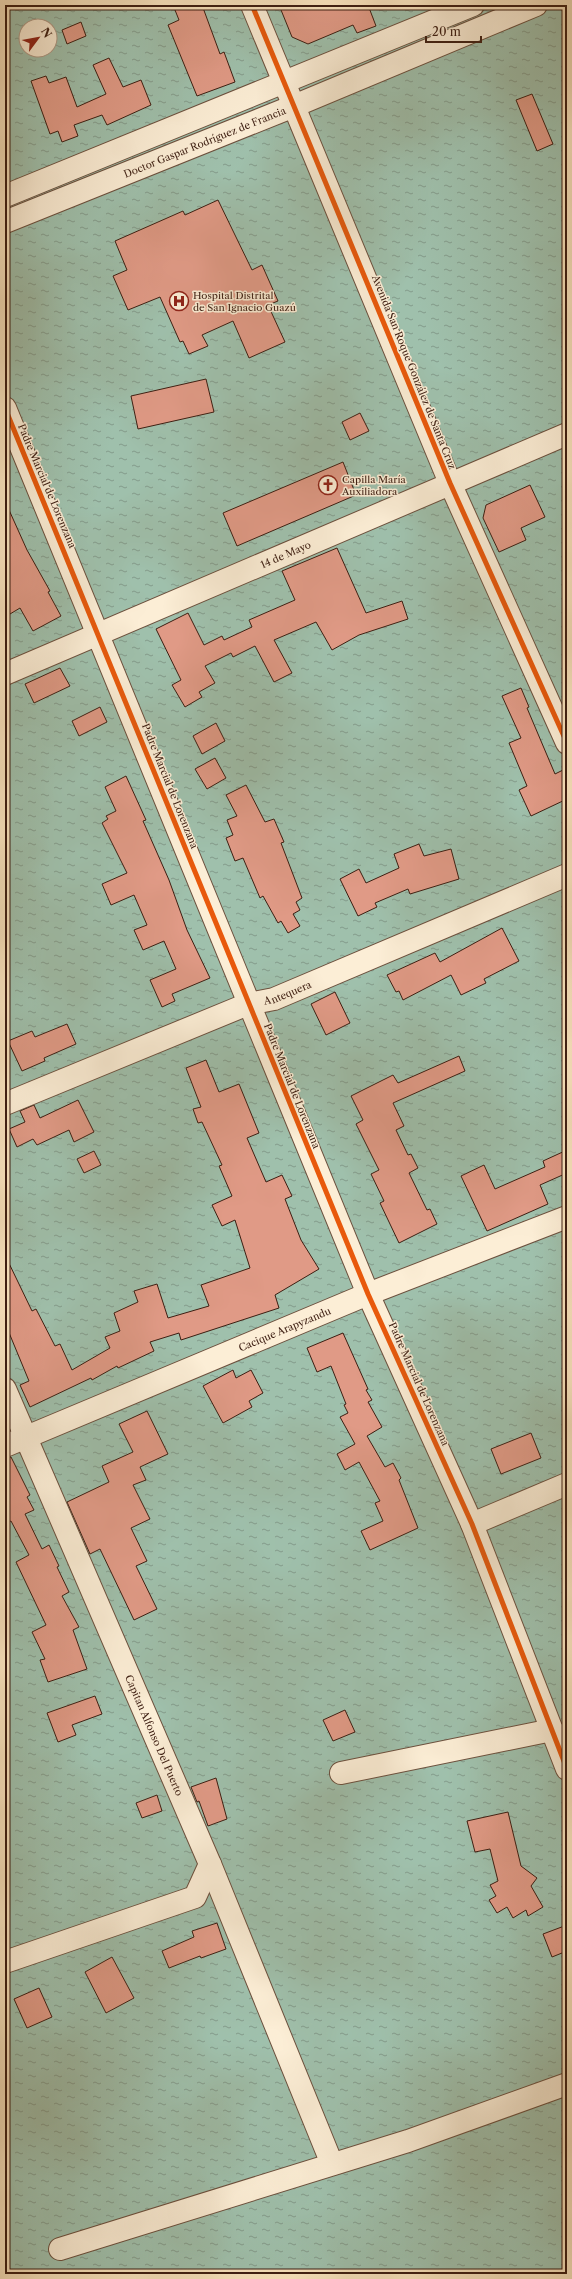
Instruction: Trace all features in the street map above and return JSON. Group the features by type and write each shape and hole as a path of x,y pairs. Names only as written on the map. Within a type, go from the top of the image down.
{"street":[{"name":"Avenida San Roque González de Santa Cruz","path":"252,5 450,483 567,743"},
{"path":"5,196 285,84 473,5"},
{"name":"Doctor Gaspar Rodríguez de Francia","path":"5,222 294,106 536,5"},
{"name":"Padre Marcial de Lorenzana","path":"5,408 99,634 248,1004 368,1294 472,1524 567,1769"},
{"name":"14 de Mayo","path":"5,674 567,434"},
{"name":"Antequera","path":"5,1104 248,1004 274,999 567,875"},
{"name":"Cacique Arapyzandu","path":"5,1446 368,1294 567,1218"},
{"name":"Capitan Alfonso Del Puerto","path":"5,1389 210,1864 332,2164"},
{"path":"472,1524 567,1484"},
{"path":"341,1773 552,1730"},
{"path":"5,1962 195,1897 210,1864"},
{"path":"60,2249 408,2141 567,2084"}],"water":[{"path":"5,5 567,5 567,2274 5,2274"}],"building":[{"path":"173,5 202,5 220,54 224,52 235,82 197,96 168,25 179,20"},
{"path":"279,5 368,5 376,26 357,33 353,25 308,44 292,37"},
{"path":"81,22 86,36 67,44 62,30"},
{"path":"109,58 123,87 141,80 151,105 107,125 102,115 74,125 78,136 62,142 58,131 50,134 31,81 46,76 49,83 66,77 77,107 106,94 93,65"},
{"path":"532,94 553,144 537,151 516,100"},
{"path":"218,200 252,270 262,265 278,301 268,305 285,342 249,358 233,321 202,335 208,346 189,354 183,341 180,342 160,297 128,310 113,276 127,270 115,241 183,211 185,215"},
{"path":"206,379 214,412 138,429 131,396"},
{"path":"360,413 369,431 350,440 342,422"},
{"path":"343,462 356,495 237,546 223,513"},
{"path":"530,485 545,517 521,528 526,540 499,552 483,518 486,505"},
{"path":"5,501 27,550 50,591 48,592 61,616 33,631 20,608 5,617"},
{"path":"337,548 366,613 402,601 408,619 359,635 332,650 316,622 274,640 292,673 274,682 255,646 233,657 231,653 205,666 215,683 199,692 202,697 185,707 172,685 181,680 156,629 188,613 204,645 222,636 224,640 252,627 249,620 295,600 282,571"},
{"path":"60,668 70,686 34,703 25,684"},
{"path":"521,688 529,707 527,708 555,774 567,768 567,799 531,816 519,790 527,786 509,743 521,738 502,696"},
{"path":"100,707 107,722 79,736 72,721"},
{"path":"216,723 225,741 202,754 193,736"},
{"path":"215,758 226,778 207,789 195,769"},
{"path":"126,776 146,820 143,821 169,880 187,930 210,978 172,994 175,1001 162,1007 150,980 176,969 164,941 143,950 134,930 147,925 134,895 111,905 102,884 127,873 102,823 108,819 106,816 116,811 105,787"},
{"path":"246,785 265,822 274,819 284,842 281,843 302,898 296,902 300,910 293,914 300,926 288,933 281,921 278,923 263,896 260,898 243,858 235,861 226,838 233,835 227,820 237,816 226,795"},
{"path":"419,844 424,856 451,849 459,879 410,894 408,889 375,903 377,907 358,916 340,879 359,869 366,883 399,868 394,854"},
{"path":"502,928 519,961 484,979 486,983 461,995 451,975 403,1000 399,991 396,992 387,975 435,953 440,962"},
{"path":"335,992 350,1023 326,1035 311,1004"},
{"path":"67,1024 76,1044 44,1058 45,1061 22,1071 8,1041 32,1031 35,1037"},
{"path":"459,1056 465,1071 393,1103 404,1126 396,1130 408,1155 411,1154 418,1168 409,1173 427,1210 430,1209 437,1224 399,1243 380,1203 384,1201 371,1174 379,1170 356,1124 363,1120 351,1096 393,1075 398,1083"},
{"path":"206,1060 219,1092 239,1084 259,1133 247,1138 266,1182 282,1175 292,1196 285,1199 301,1240 319,1269 275,1295 279,1308 181,1340 179,1333 150,1342 154,1351 118,1368 117,1366 92,1380 91,1378 30,1407 20,1385 29,1381 5,1323 5,1255 32,1311 36,1309 55,1346 60,1344 72,1370 110,1348 105,1337 120,1331 114,1313 138,1302 134,1291 157,1284 168,1318 209,1306 201,1285 250,1268 235,1220 222,1226 212,1205 232,1196 219,1166 222,1165 202,1122 198,1123 193,1109 201,1107 186,1068"},
{"path":"78,1100 94,1132 74,1142 69,1130 37,1145 33,1139 17,1147 9,1129 25,1122 20,1111 34,1105 40,1118"},
{"path":"567,1150 567,1173 540,1185 548,1204 487,1231 461,1176 484,1165 495,1189 545,1167 543,1161"},
{"path":"94,1151 101,1165 84,1173 77,1159"},
{"path":"343,1333 368,1389 366,1390 372,1400 368,1402 382,1427 367,1436 385,1467 393,1463 401,1478 399,1480 418,1528 370,1550 361,1531 383,1521 375,1503 380,1501 359,1462 345,1470 337,1454 355,1444 340,1417 348,1413 344,1405 346,1404 331,1366 317,1372 307,1348"},
{"path":"233,1370 236,1378 251,1370 263,1393 249,1401 252,1407 223,1423 203,1386"},
{"path":"147,1411 168,1454 140,1467 146,1480 133,1485 150,1519 131,1528 147,1561 136,1566 157,1609 134,1620 100,1549 90,1554 67,1502 109,1482 102,1466 133,1452 119,1424"},
{"path":"531,1433 541,1458 501,1474 491,1449"},
{"path":"11,1457 30,1495 27,1497 34,1510 25,1514 42,1549 49,1545 59,1566 57,1567 69,1592 62,1596 79,1627 73,1630 87,1669 48,1682 40,1660 45,1659 32,1632 46,1625 16,1562 29,1555 11,1521 9,1522 5,1514 5,1458"},
{"path":"95,1696 102,1714 72,1725 76,1735 58,1742 47,1713"},
{"path":"345,1710 355,1732 333,1741 323,1720"},
{"path":"216,1778 227,1819 208,1826 199,1801 197,1802 191,1787"},
{"path":"157,1795 162,1811 142,1818 136,1803"},
{"path":"508,1812 521,1866 537,1878 531,1886 543,1907 528,1916 526,1910 513,1918 507,1907 497,1913 489,1900 496,1896 490,1885 498,1881 490,1849 475,1852 467,1821"},
{"path":"217,1923 226,1949 201,1958 200,1956 169,1968 162,1951 194,1937 192,1931"},
{"path":"567,1925 567,1951 552,1957 543,1934"},
{"path":"112,1957 134,1998 106,2013 85,1972"},
{"path":"39,1988 52,2017 27,2028 14,1999"}],"cycle path":[{"path":"252,5 450,483 567,743"},
{"path":"5,408 368,1294 472,1524 567,1769"}],"place":[{"name":"Hospital Distrital de San Ignacio Guazú","path":"179,301"},
{"name":"Capilla María Auxiliadora","path":"328,485"}]}
